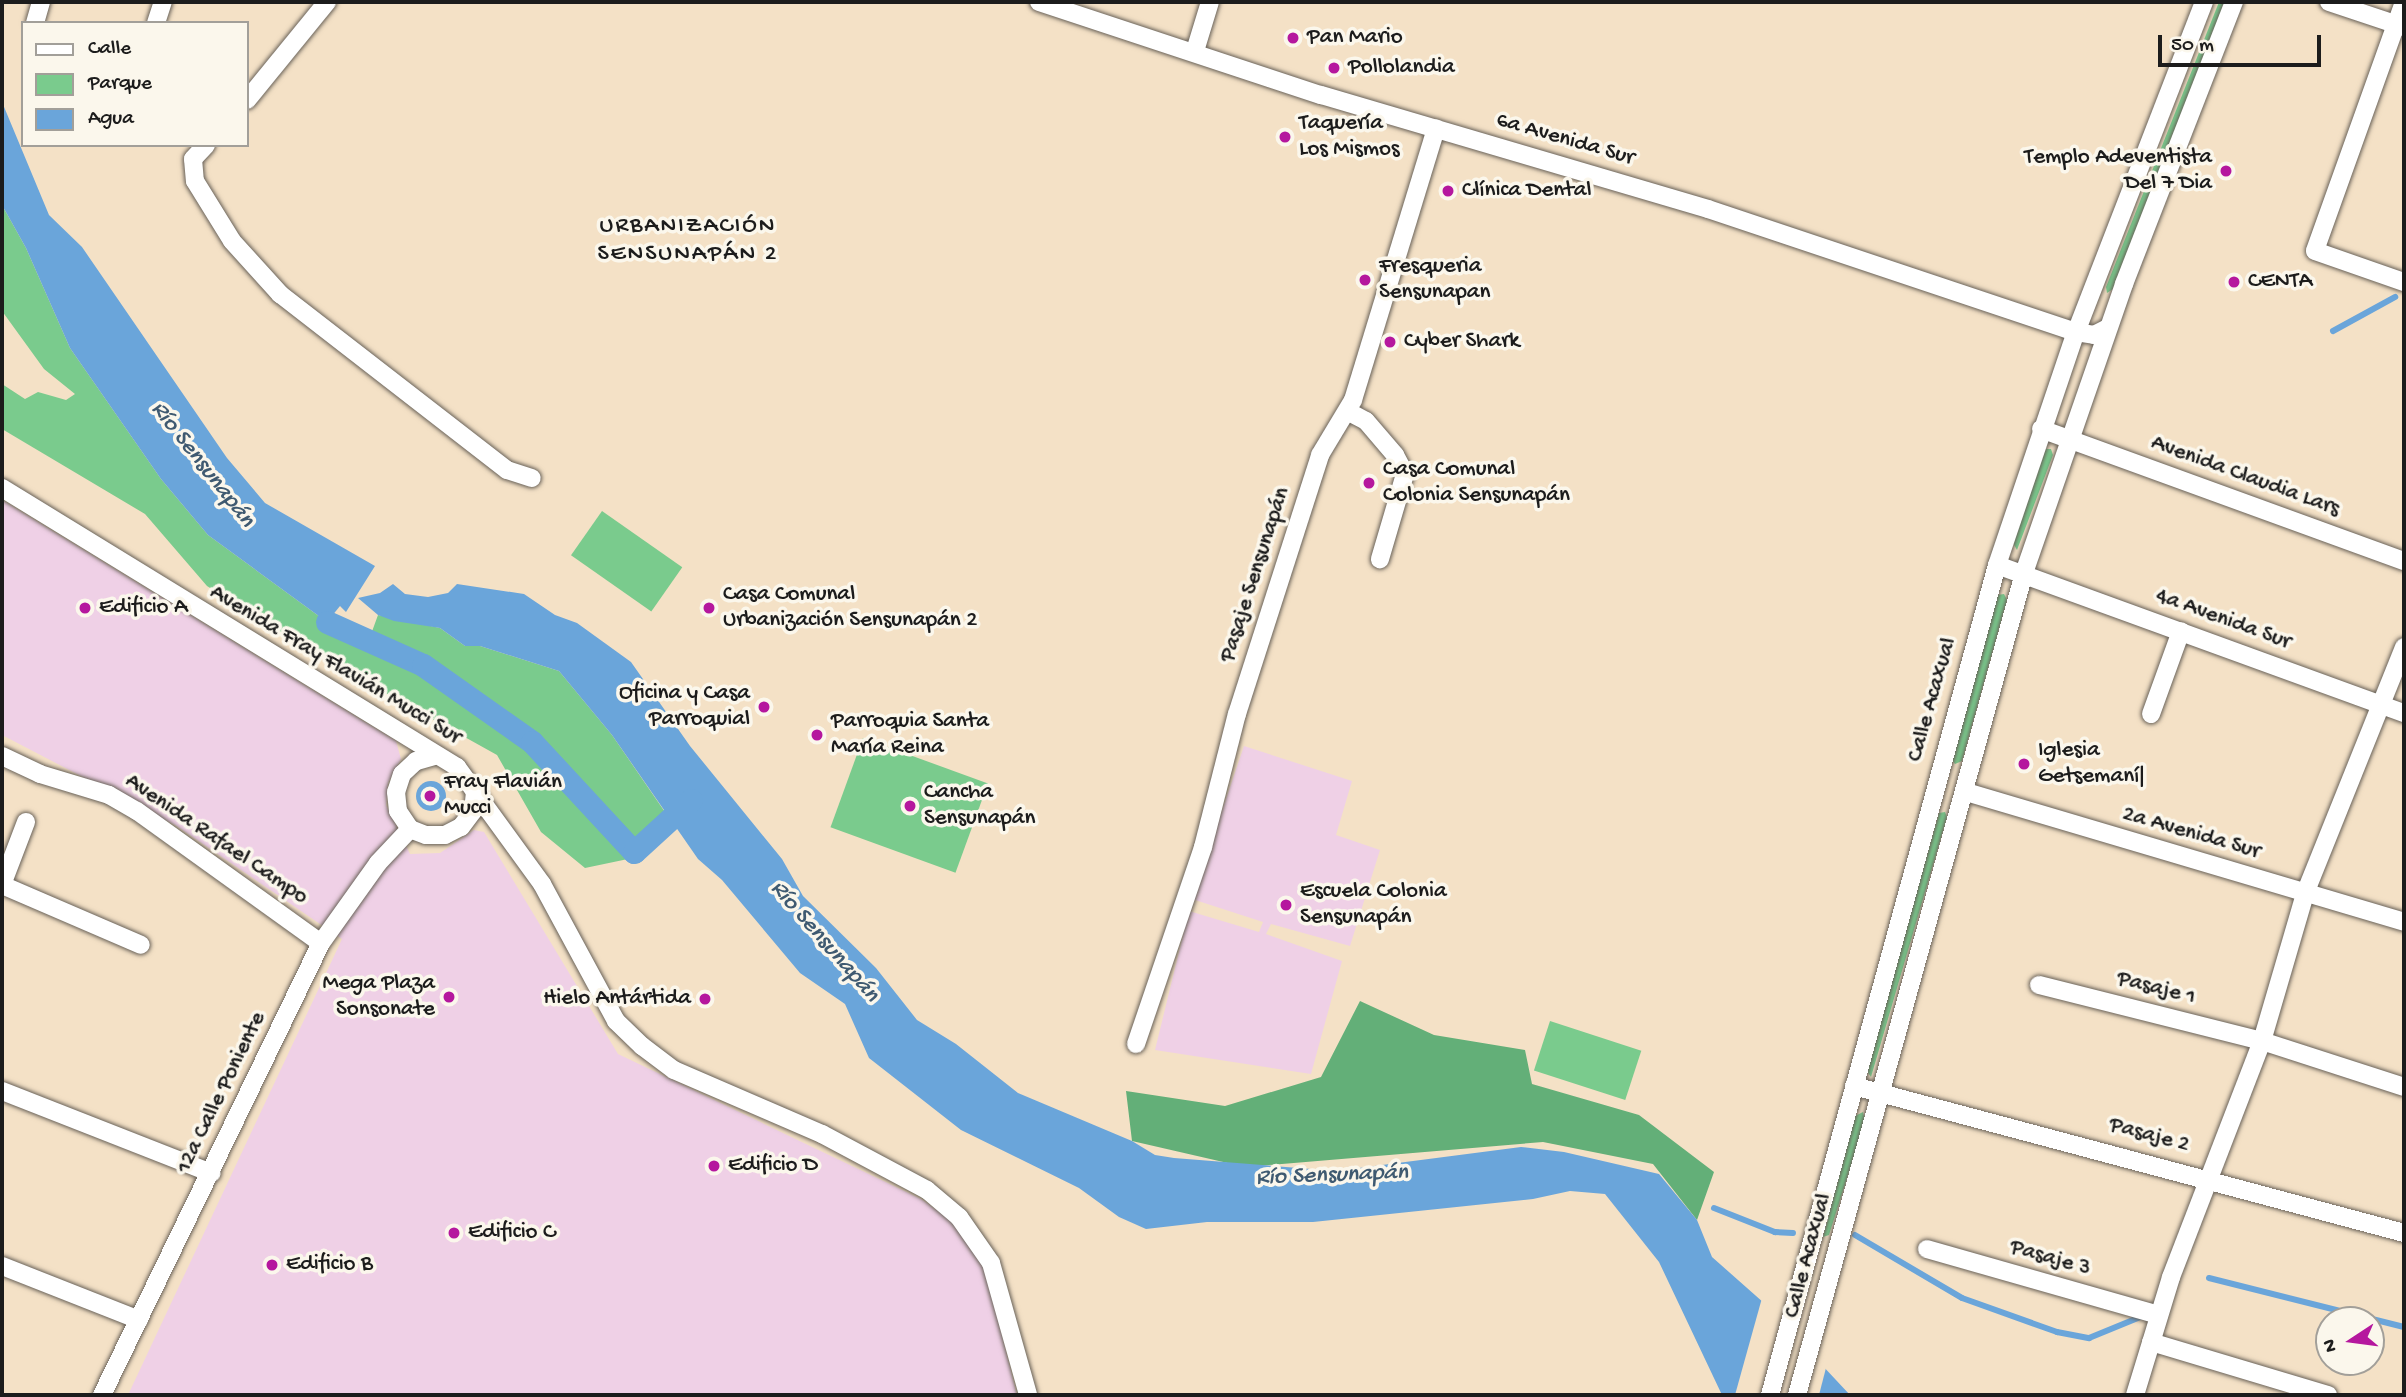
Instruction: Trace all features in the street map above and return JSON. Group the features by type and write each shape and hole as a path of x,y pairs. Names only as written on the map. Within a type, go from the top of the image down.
{"street":[{"path":"36,21 41,2"},
{"path":"157,21 163,2"},
{"path":"248,99 327,2"},
{"name":"6a Avenida Sur","path":"1039,2 1060,5 1321,95 1708,209 2076,332"},
{"path":"1195,51 1210,2"},
{"name":"Calle Acaxual","path":"1770,1395 1940,765 1997,565 2076,332 2204,2"},
{"name":"Calle Acaxual","path":"1797,1395 1880,1089 1966,792 2024,573 2108,328 2234,2"},
{"path":"2329,2 2400,25"},
{"path":"2404,2 2400,25 2315,251 2404,282"},
{"name":"Pasaje Sensunapán","path":"1136,1044 1203,847 1237,714 1321,455 1349,412 1436,128"},
{"path":"204,147 192,159 195,181 232,241 280,294 507,470 532,478"},
{"path":"2076,332 2094,335 2108,328"},
{"path":"2076,332 2098,356"},
{"path":"1349,412 1366,421 1395,455 1405,474 1380,559"},
{"name":"Avenida Claudia Lars","path":"2041,429 2404,561"},
{"name":"Avenida Fray Flavián Mucci Sur","path":"2,488 435,756 457,767 542,884 616,1021 642,1046 674,1070 822,1134 915,1184 959,1217 991,1263 1028,1395"},
{"name":"4a Avenida Sur","path":"1997,565 2404,713"},
{"path":"2151,714 2181,631"},
{"path":"2135,1395 2159,1315 2262,1041 2306,891 2404,648"},
{"name":"Avenida Rafael Campo","path":"2,756 40,774 109,795 137,811 321,943"},
{"path":"435,756 416,761 402,774 396,792 398,811 410,829 426,835 445,835 461,827 472,811 475,790"},
{"path":"1940,765 1941,773 1966,792"},
{"path":"1931,798 1938,793 1956,796 1966,792"},
{"name":"2a Avenida Sur","path":"1966,792 2404,922"},
{"path":"26,822 2,885 141,945"},
{"name":"12a Calle Poniente","path":"102,1395 321,943 378,863 410,829"},
{"name":"Pasaje 1","path":"2039,985 2262,1041 2404,1087"},
{"path":"1854,1086 1880,1089"},
{"name":"Pasaje 2","path":"1880,1089 2210,1177 2404,1233"},
{"path":"2,1091 211,1173"},
{"name":"Pasaje 3","path":"1927,1249 2159,1315"},
{"path":"2,1266 139,1320"},
{"path":"2151,1342 2328,1395"}],"shaded area":[{"name":"Mega Plaza Sonsonate","path":"2,500 396,741 401,759 388,783 386,805 410,854 440,853 474,830 484,832 618,1054 921,1199 953,1222 985,1269 1017,1395 128,1395 342,939 175,825 2,735"},
{"name":"Escuela Colonia Sensunapán","path":"1244,746 1352,781 1336,835 1380,850 1350,946 1271,924 1266,934 1342,961 1311,1074 1155,1050 1189,911 1259,932 1263,922 1192,899"}],"green space":[{"path":"2219,2 2226,2 2113,289 2107,293 2106,287"},
{"path":"2,205 26,248 70,348 161,479 208,535 327,622 423,665 532,742 628,859 585,868 541,832 497,755 312,652 207,586 145,514 2,429 2,384 25,399 38,392 66,400 75,394 44,369 2,311"},
{"path":"2044,449 2051,449 2053,455 2017,550 2013,543"},
{"path":"602,511 682,567 651,611 571,555"},
{"path":"2004,594 2007,600 1962,761 1955,764 1952,760 1997,595"},
{"path":"378,615 440,628 465,646 480,646 559,671 612,735 667,815 634,844 534,739 426,662 370,637"},
{"name":"Cancha Sensunapán","path":"863,738 988,783 955,873 831,827"},
{"path":"1945,812 1947,817 1871,1077 1866,1070 1939,813"},
{"path":"1360,1001 1434,1035 1525,1050 1532,1084 1639,1115 1714,1172 1697,1220 1653,1164 1543,1142 1245,1167 1132,1141 1126,1091 1225,1106 1321,1077"},
{"path":"1550,1021 1641,1051 1625,1100 1534,1070"},
{"path":"1863,1112 1865,1121 1829,1235 1823,1237 1855,1116"}],"water":[{"name":"Río Sensunapán","path":"2,102 49,215 82,247 227,458 265,503 375,566 346,612 340,606 327,622 208,535 161,479 70,348 26,248 2,205"},
{"name":"Río Sensunapán","path":"393,584 405,594 428,597 448,593 457,584 524,594 555,615 577,623 631,662 690,746 782,859 803,896 876,968 917,1020 956,1044 1018,1093 1132,1141 1155,1155 1174,1158 1336,1171 1521,1147 1564,1152 1659,1174 1697,1220 1712,1257 1764,1303 1850,1395 1722,1395 1659,1262 1605,1194 1570,1191 1533,1199 1313,1222 1207,1222 1146,1229 1119,1217 1079,1188 961,1130 869,1058 845,1004 800,973 722,880 698,859 612,735 559,671 480,646 465,646 440,628 394,621 378,615 358,598 380,593"},
{"path":"431,781 442,785 446,796 442,807 431,811 420,807 416,796 420,785"}],"pier":[{"path":"1762,1298 1827,1364 1819,1395 1735,1395"}],"waterway":[{"path":"2333,331 2395,297"},
{"path":"327,622 423,665 532,742 634,852 691,800"},
{"path":"1714,1208 1775,1232 1793,1233"},
{"path":"1855,1235 1962,1298 2057,1332 2089,1338 2143,1316"},
{"path":"2209,1278 2404,1327"}],"place":[{"name":"Pan Mario","path":"1293,38"},
{"name":"Pollolandia","path":"1334,68"},
{"name":"Taquería Los Mismos","path":"1285,137"},
{"name":"Templo Adeventista Del 7 Dia","path":"2226,171"},
{"name":"Clínica Dental","path":"1448,191"},
{"name":"Fresqueria Sensunapan","path":"1365,280"},
{"name":"CENTA","path":"2234,282"},
{"name":"Cyber Shark","path":"1390,342"},
{"name":"Casa Comunal Colonia Sensunapán","path":"1369,483"},
{"name":"Edificio A","path":"85,608"},
{"name":"Casa Comunal Urbanización Sensunapán 2","path":"709,608"},
{"name":"Oficina y Casa Parroquial","path":"764,707"},
{"name":"Parroquia Santa María Reina","path":"817,735"},
{"name":"Iglesia Getsemaní|","path":"2024,764"},
{"name":"Fray Flavián Mucci","path":"430,796"},
{"name":"Cancha Sensunapán","path":"910,806"},
{"name":"Escuela Colonia Sensunapán","path":"1286,905"},
{"name":"Mega Plaza Sonsonate","path":"449,997"},
{"name":"Hielo Antártida","path":"705,999"},
{"name":"Edificio D","path":"714,1166"},
{"name":"Edificio C","path":"454,1233"},
{"name":"Edificio B","path":"272,1265"}],"district":[{"name":"URBANIZACIÓN SENSUNAPÁN 2","path":"688,241"}]}
